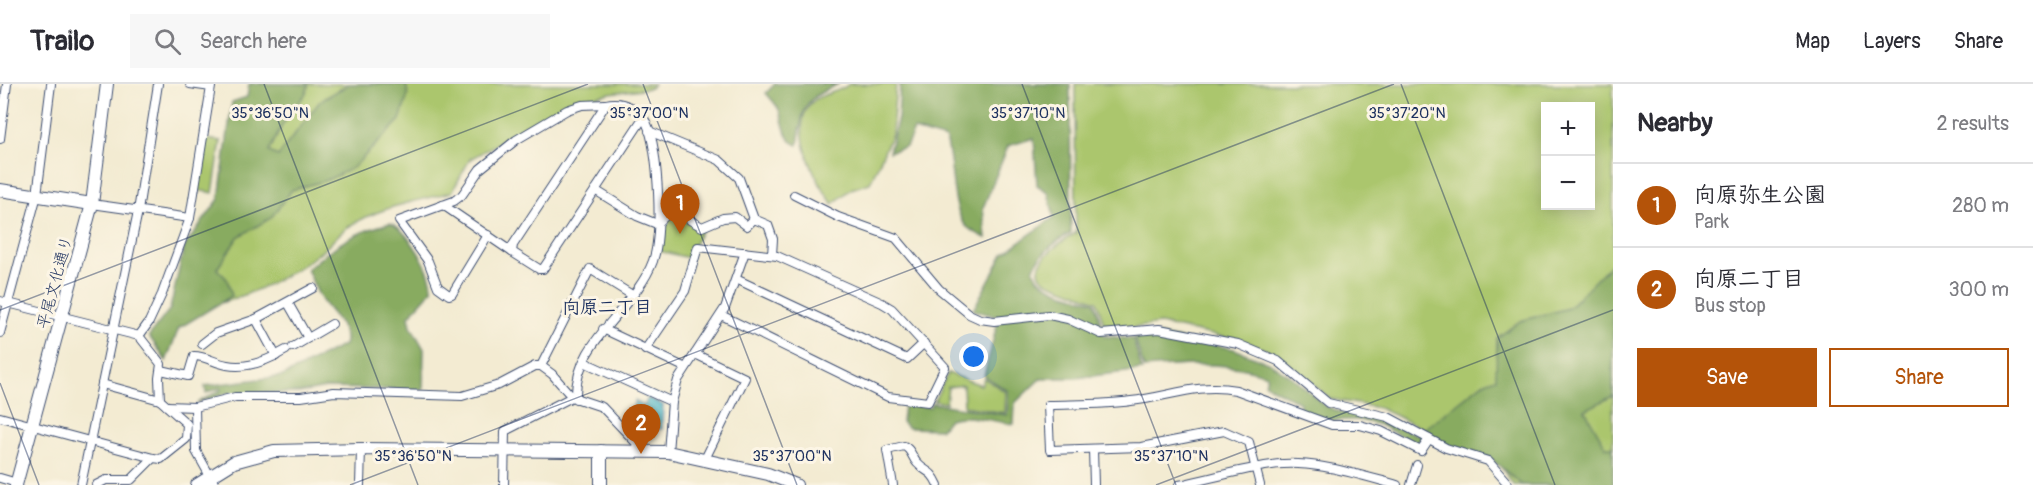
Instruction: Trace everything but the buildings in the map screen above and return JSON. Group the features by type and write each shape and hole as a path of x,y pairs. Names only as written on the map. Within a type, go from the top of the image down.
{"street":[{"path":"0,139 8,84"},
{"path":"0,333 4,302 37,195 51,84"},
{"name":"平尾文化通り","path":"17,484 92,204 107,84"},
{"path":"81,485 138,211 158,84"},
{"path":"139,336 149,322 162,294 190,218 211,87 190,84"},
{"path":"488,236 452,294 449,295 438,287 428,261 399,221 454,201 462,195 480,169 516,140 567,110 582,105 618,102 630,106 643,118 650,131 656,156 657,224 653,261 632,295 603,329 576,381 574,398"},
{"path":"512,252 513,245 606,104"},
{"path":"443,204 512,252 539,269 543,269 643,118"},
{"path":"650,131 719,160 739,178 754,219 768,225 773,239 772,255"},
{"path":"0,190 190,218"},
{"path":"595,190 637,216 657,224"},
{"path":"794,195 838,217 896,238 939,290 969,314 980,319 994,321 1049,315 1068,319 1101,334 1159,329 1210,341 1238,344 1278,361 1328,402 1388,417 1446,448 1488,461 1509,485"},
{"path":"657,224 680,202 686,201 690,220 702,227 723,218 735,217 747,226 754,219"},
{"path":"645,350 685,291 698,247 772,255 892,309 945,367 928,402 888,397 721,315"},
{"path":"668,452 672,402 684,367 721,315 745,252"},
{"path":"541,366 591,269 632,295"},
{"path":"736,279 906,359 924,342"},
{"path":"202,344 216,333 256,319 313,288"},
{"path":"0,417 161,459 186,439 187,423 163,403 159,378 161,364 139,336 4,302"},
{"path":"288,303 308,338"},
{"path":"256,319 276,356"},
{"path":"161,370 188,376 194,356 227,365 242,365 276,356 332,324"},
{"path":"603,329 684,367"},
{"path":"694,354 745,378 705,459"},
{"path":"584,362 672,402"},
{"path":"102,384 163,403 195,406 235,397 301,397 334,392 462,396 481,393 535,366 541,366 552,374 574,398 602,407 637,441 644,451"},
{"path":"1260,485 1249,442 1224,431 1141,447 1050,450 1048,405 1130,402 1190,388 1221,387 1236,390 1332,425 1360,425 1381,431 1421,451 1429,439"},
{"path":"504,485 505,431 574,398"},
{"path":"195,406 196,451 212,480"},
{"path":"893,485 887,450 904,446 910,449 917,463 933,473 938,485"},
{"path":"360,485 361,449"},
{"path":"197,485 212,480 234,462 274,451 361,449 668,452 705,459 767,480 795,485"},
{"path":"1093,449 1094,485"},
{"path":"601,451 601,485"},
{"path":"96,485 106,480 131,480 153,458"},
{"path":"1179,485 1256,468 1295,464 1324,467 1397,485"},
{"path":"1411,485 1416,465"},
{"path":"0,478 17,484"}],"green space":[{"path":"249,84 309,84 306,93 283,124 269,152 278,156 320,101 349,84 406,84 408,95 400,120 353,168 327,180 292,190 271,218 238,237 217,269 227,279 232,296 179,328 166,361 149,336 170,309 184,247 219,199 232,102 247,97"},
{"path":"253,84 654,84 650,88 610,93 571,102 470,159 452,192 372,214 348,227 321,252 278,280 231,300 198,309"},
{"path":"775,84 839,84 811,100 803,113 798,145 786,135 778,108 766,93"},
{"path":"849,84 896,84 892,134 870,183 851,189 833,204 819,181 806,152 803,122 807,109 816,99"},
{"path":"900,84 1070,84 1071,233 1049,248 1033,270 1037,277 1051,288 1095,302 1104,336 1133,339 1142,370 1076,378 1041,378 1015,403 1014,424 973,417 957,417 949,419 941,429 908,428 902,422 904,405 930,407 932,403 1007,415 1008,391 984,376 999,317 973,310 1003,254 1054,217 1048,192 1037,185 1034,138 1008,146 983,208 986,238 968,228 961,219 955,197 946,139 914,130 906,147 889,152 898,118"},
{"path":"1075,84 1613,84 1613,485 1513,485 1500,465 1379,408 1331,399 1273,352 1237,340 1160,324 1106,331 1097,301 1047,282 1040,276 1041,262 1062,242 1076,233"},
{"path":"205,139 221,141 213,193 196,190"},
{"path":"680,205 684,206 686,221 701,230 689,258 659,251 662,228"},
{"path":"390,223 404,233 418,252 431,282 432,290 409,316 411,326 424,349 423,390 326,388 299,393 228,393 197,403 221,390 220,388 206,393 205,386 283,376 344,345 344,333 321,299 307,269 346,240"},
{"path":"1613,262 1613,396 1585,410 1606,447 1613,447 1613,485 1522,485 1490,458 1449,446 1424,434 1417,445 1380,425 1359,420 1330,420 1299,410 1300,403 1265,384 1267,375 1251,370 1221,365 1144,368 1134,337 1159,335 1234,349 1270,363 1297,381 1325,406 1343,413 1386,421 1417,435 1483,383 1496,378 1497,338 1520,321 1568,308"},
{"path":"948,373 981,385 984,378 1006,392 1005,413 964,406 963,385 948,387 946,403 934,401"}],"water":[{"path":"648,398 663,405 662,429 647,428 639,436 625,422 635,401 644,406"}],"place":[{"name":"向原弥生公園","path":"680,234"},
{"name":"向原二丁目","path":"641,454"}],"district":[{"name":"向原二丁目","path":"607,307"}]}
